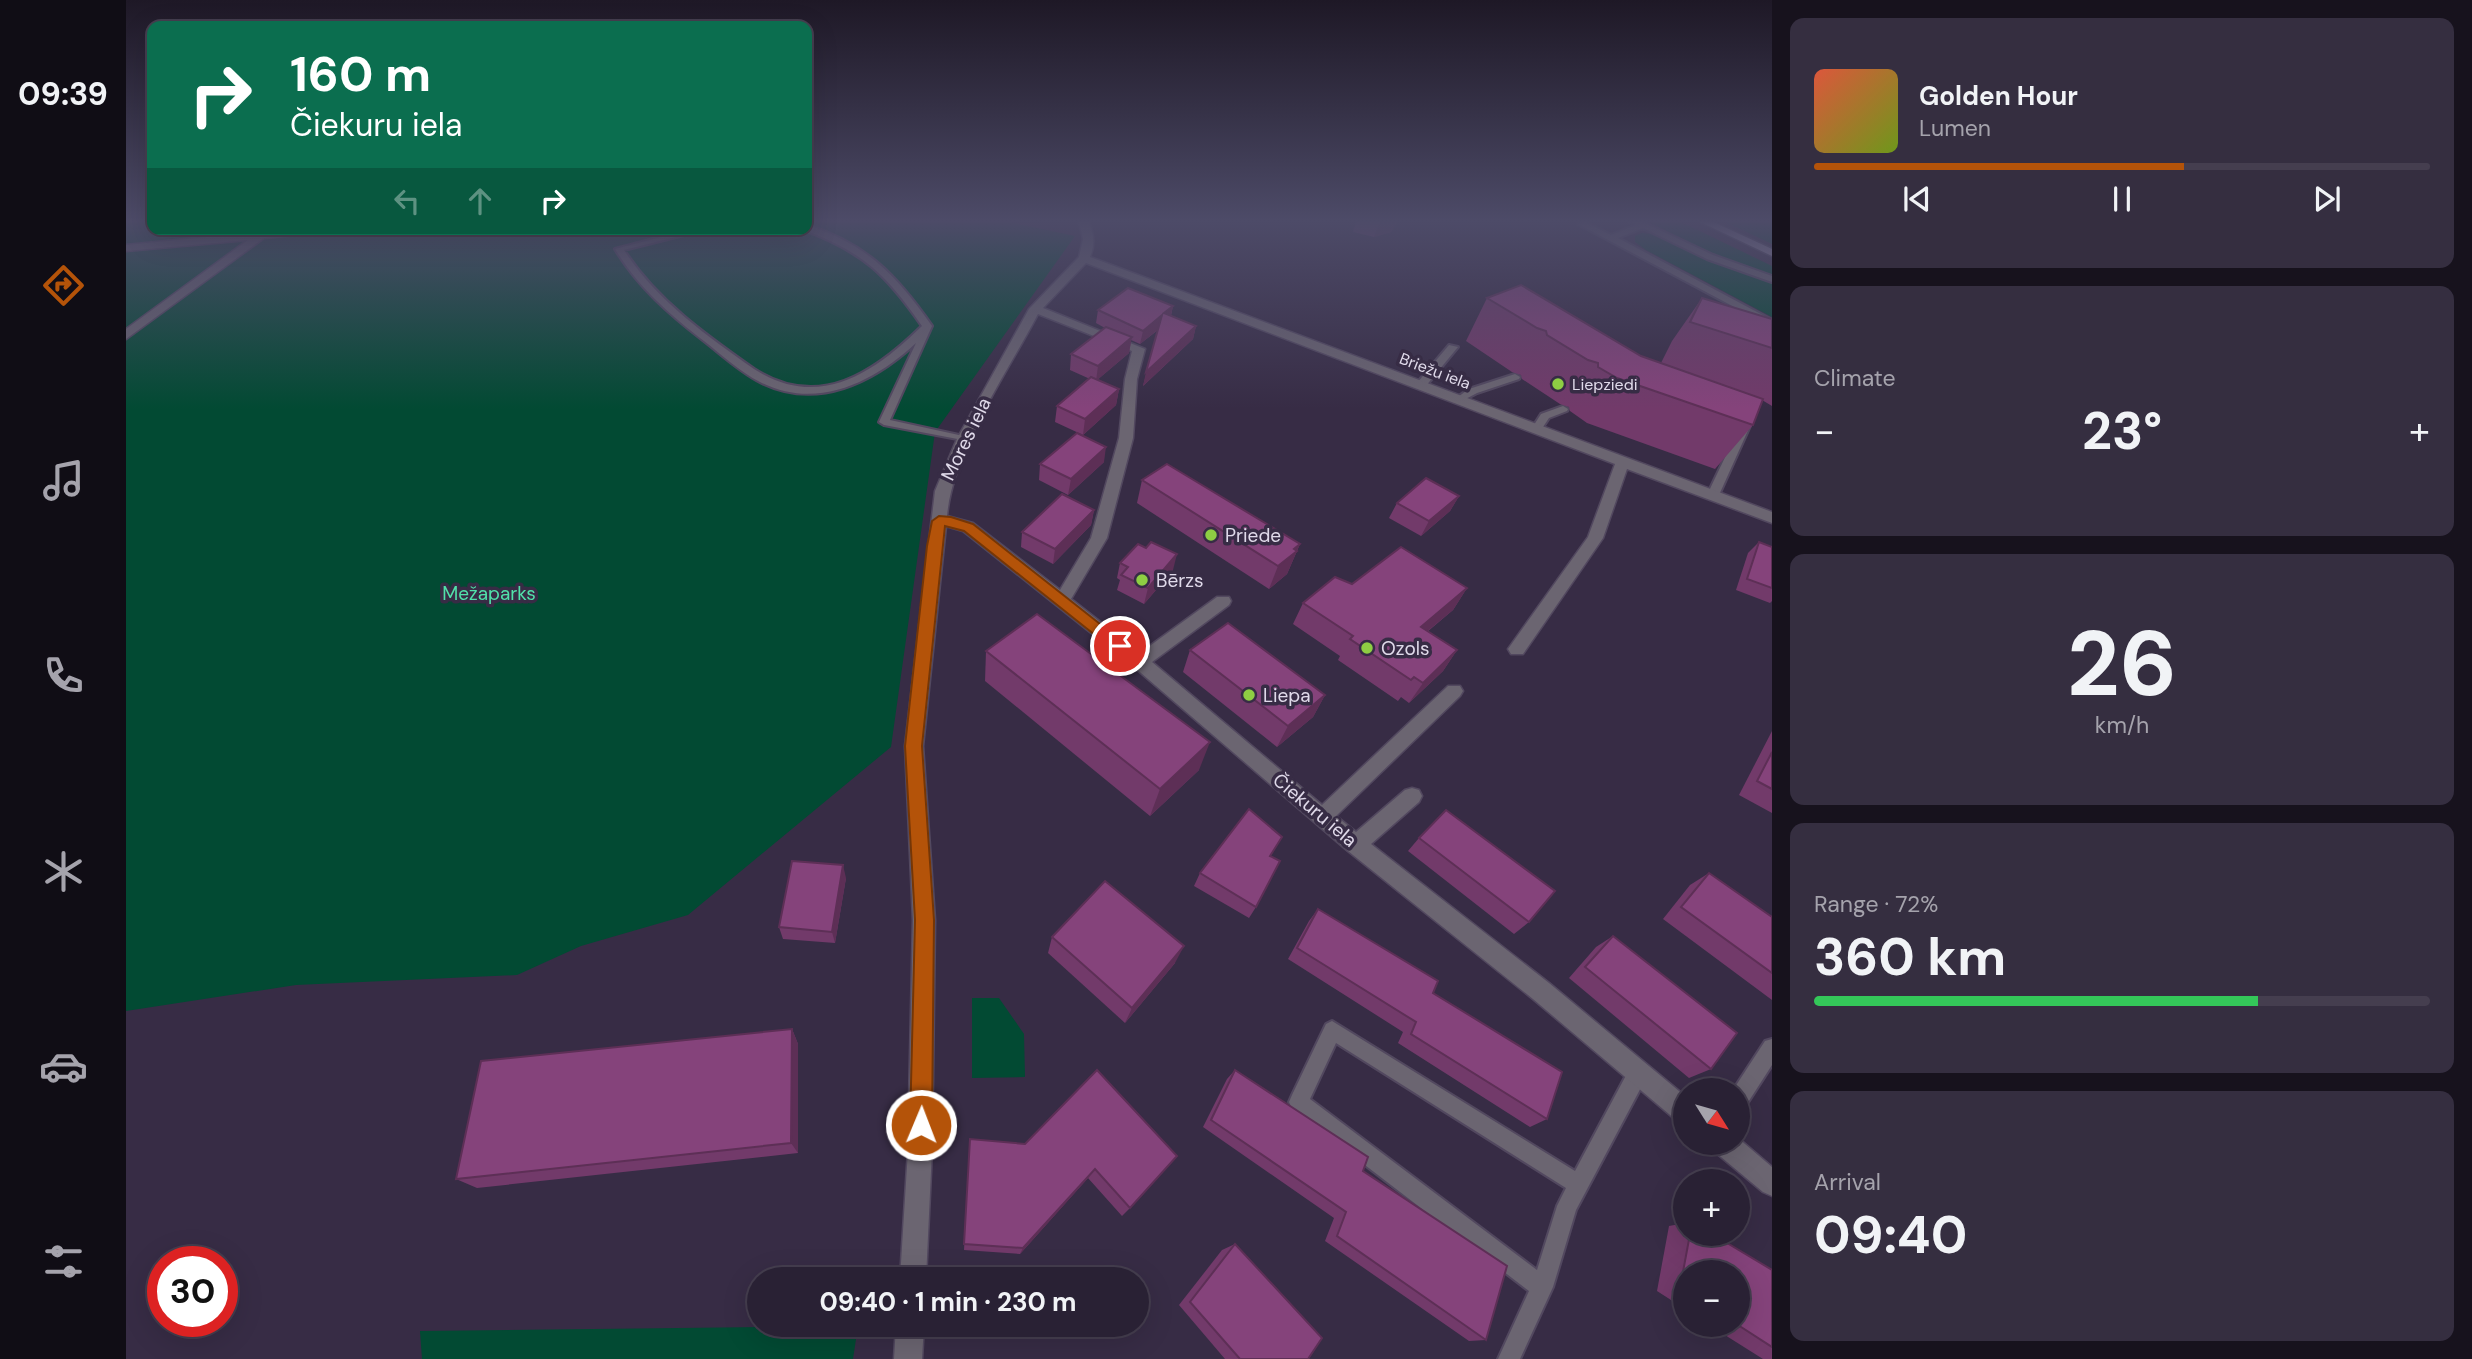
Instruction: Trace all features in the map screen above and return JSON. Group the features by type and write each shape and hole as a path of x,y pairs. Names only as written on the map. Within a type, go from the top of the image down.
{"street":[{"path":"126,335 198,282"},
{"name":"Mores iela","path":"914,1267 920,1150 924,920 914,746 942,491 964,439 1035,309 1061,282"},
{"name":"Briežu iela","path":"1149,282 1772,518"},
{"path":"1035,309 1139,349 1131,379 1126,438 1099,538 1062,601"},
{"path":"1517,649 1595,538 1623,460"},
{"name":"Čiekuru iela","path":"939,521 951,521 968,527 1140,662 1322,817 1541,991 1673,1102"},
{"path":"1140,662 1223,601"},
{"path":"1322,817 1454,691"},
{"path":"1356,845 1412,796"},
{"path":"1738,1155 1772,1183"},
{"path":"908,1359 909,1337"}],"lane":[{"path":"641,282 671,310 766,380 797,390 833,389 857,383 890,360 926,326"},
{"path":"896,282 926,326"},
{"path":"1694,282 1772,324"},
{"path":"926,326 920,345 884,422 964,439"},
{"path":"1421,385 1453,346"},
{"path":"1460,399 1473,391 1516,377"},
{"path":"1537,428 1545,416 1563,409"},
{"path":"1713,495 1750,415"},
{"path":"1542,1287 1299,1102 1332,1030 1579,1185"},
{"path":"1750,1082 1772,1048"},
{"path":"1509,1359 1542,1287 1567,1206 1637,1073"}],"green space":[{"name":"Mežaparks","path":"126,282 1042,282 935,432 891,747 688,915 581,946 517,975 296,985 126,1011"},
{"path":"1707,282 1772,282 1772,317"},
{"path":"972,998 999,998 1024,1034 1025,1077 972,1078"},
{"path":"747,1327 747,1337 856,1337 853,1359 422,1359 420,1331"}],"building":[{"path":"1521,285 1641,356 1763,399 1753,425 1617,378 1598,367 1598,363 1588,360 1547,335 1546,331 1487,298"},
{"path":"1128,288 1173,306 1164,313 1196,326 1146,372 1162,315 1143,331 1098,310"},
{"path":"1702,298 1772,319 1772,348 1690,322"},
{"path":"1106,327 1132,337 1098,366 1071,354"},
{"path":"1091,377 1119,389 1085,419 1057,406"},
{"path":"1077,433 1106,447 1071,479 1040,464"},
{"path":"1167,464 1300,544 1294,549 1297,551 1278,566 1142,480"},
{"path":"1426,478 1459,496 1429,521 1397,503"},
{"path":"1062,494 1094,510 1055,549 1022,532"},
{"path":"1151,542 1177,554 1148,588 1121,575 1128,567 1120,563 1138,544 1146,548"},
{"path":"1759,542 1772,547 1772,588 1747,579"},
{"path":"1401,547 1467,588 1421,627 1457,650 1423,683 1414,677 1411,680 1350,639 1353,636 1303,603 1335,577 1352,584"},
{"path":"1037,614 1210,742 1160,789 986,651"},
{"path":"1228,623 1325,695 1288,726 1190,650"},
{"path":"1772,752 1772,789 1757,781"},
{"path":"1249,809 1282,837 1270,856 1280,861 1256,907 1200,873"},
{"path":"1446,810 1555,891 1529,922 1419,838"},
{"path":"792,861 843,865 832,932 779,927"},
{"path":"1709,873 1772,917 1772,973 1681,907"},
{"path":"1105,881 1184,946 1132,1008 1052,937"},
{"path":"1318,909 1438,981 1433,993 1562,1072 1547,1119 1411,1034 1416,1022 1297,948"},
{"path":"1613,936 1737,1033 1711,1069 1585,967"},
{"path":"792,1029 791,1143 456,1179 481,1061"},
{"path":"1097,1070 1177,1156 1130,1208 1095,1169 1023,1248 964,1244 970,1139 1025,1144"},
{"path":"1235,1070 1368,1157 1363,1171 1507,1266 1486,1340 1337,1236 1346,1212 1211,1120"},
{"path":"1235,1244 1322,1338 1308,1359 1240,1359 1190,1302"},
{"path":"1688,1246 1732,1246 1772,1270 1772,1347 1750,1333 1750,1260 1685,1260"}],"place":[{"name":"Liepziedi","path":"1558,384"},
{"name":"Priede","path":"1211,535"},
{"name":"Bērzs","path":"1142,580"},
{"name":"Ozols","path":"1367,648"},
{"name":"Liepa","path":"1249,695"}],"route":[{"path":"921,1125 924,920 914,746 934,546 939,521 951,521 968,527 1120,646"}]}
